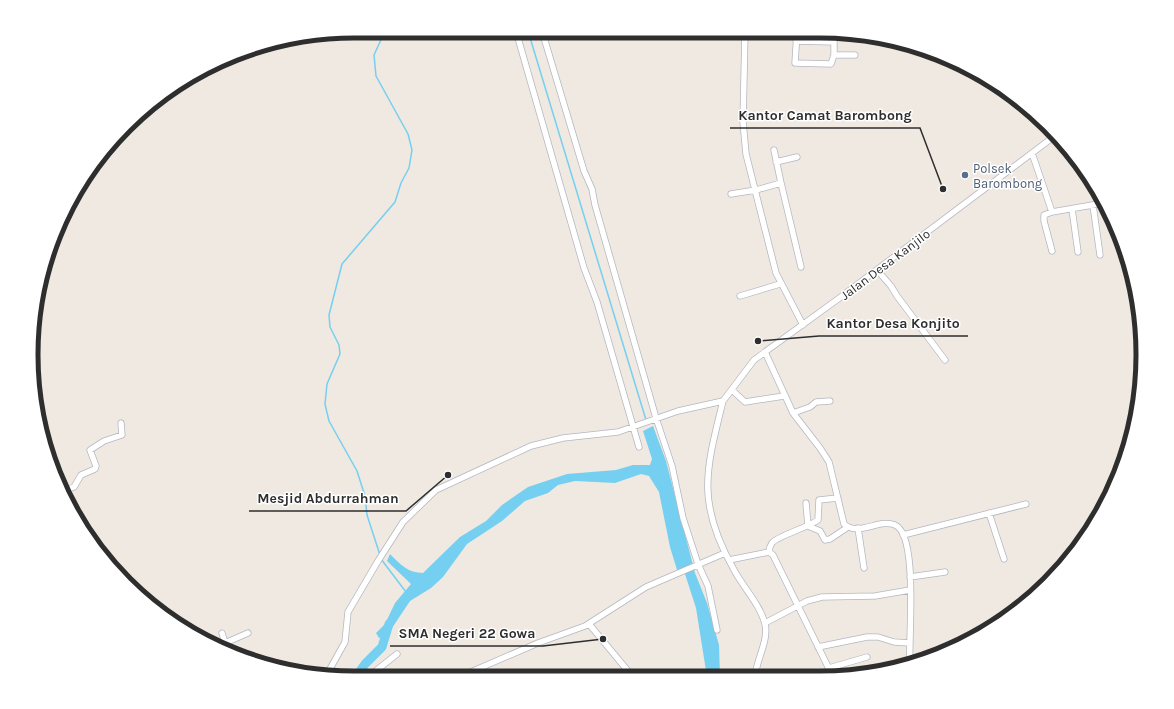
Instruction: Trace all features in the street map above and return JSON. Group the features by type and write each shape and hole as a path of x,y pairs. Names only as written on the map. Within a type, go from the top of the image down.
{"street":[{"path":"518,38 584,268 597,302 635,427 639,447"},
{"path":"544,38 584,171 592,189 595,205 655,419 672,466 681,508 697,564 708,586 717,630"},
{"path":"745,38 743,135 746,154 756,190 772,263 780,284 803,325"},
{"path":"796,38 796,64 831,64 834,55 834,39"},
{"path":"796,41 834,42"},
{"path":"834,55 855,55"},
{"name":"Jalan Desa Kanjilo","path":"723,401 732,390 747,366 1051,139"},
{"path":"774,150 801,267"},
{"path":"1032,153 1052,212"},
{"path":"776,162 797,157"},
{"path":"731,194 756,190 781,183"},
{"path":"1052,251 1043,218 1046,214 1098,204"},
{"path":"1093,205 1100,255"},
{"path":"1072,209 1078,252"},
{"path":"877,270 891,286 945,360"},
{"path":"740,296 780,284"},
{"path":"765,352 793,413 829,462 842,520 848,527"},
{"path":"732,390 745,402 784,396"},
{"path":"330,670 345,642 348,612 386,547 406,518 430,495 444,485 531,446 563,438 618,432 678,411 723,401 709,460 707,492 712,520 725,553 764,623 763,645 756,666 756,671"},
{"path":"793,413 810,407 816,402 830,401"},
{"path":"68,489 74,487 81,475 95,469 96,466 90,450 104,441 122,435 121,423"},
{"path":"769,552 770,546 776,539 808,526 818,519 819,500 838,498"},
{"path":"806,502 808,526"},
{"path":"903,534 1026,504"},
{"path":"989,513 1004,559"},
{"path":"808,526 820,531 822,538 825,540 830,539 848,527 858,528 893,524 898,527 903,534 909,553 911,624 910,657"},
{"path":"858,528 864,568"},
{"path":"729,560 769,552"},
{"path":"769,552 773,555 828,668 867,657"},
{"path":"474,671 538,642 589,624 646,587 673,574 725,553"},
{"path":"910,577 945,572"},
{"path":"764,623 797,606 822,597 874,596 910,590"},
{"path":"589,624 628,671"},
{"path":"222,633 225,643 248,633"},
{"path":"818,647 867,637 878,637 894,642 910,643"},
{"path":"376,671 397,654"}],"water":[{"path":"653,426 666,461 695,573 707,603 719,645 720,671 706,671 696,608 685,574 678,573 670,547 659,492 649,476 641,474 615,483 575,481 558,485 548,493 525,501 502,521 467,544 443,577 431,588 410,601 388,634 379,638 376,633 385,624 395,603 411,584 387,561 390,554 409,570 423,573 460,537 486,521 502,505 528,487 567,474 616,470 633,465 650,465 652,459 643,431"}],"waterway":[{"path":"380,555 367,515 365,496 357,471 329,421 325,404 327,384 340,354 339,345 330,327 329,315 342,264 395,202 401,183 409,168 412,150 408,134 376,76 374,55 382,38"},
{"path":"530,38 646,420"},
{"path":"381,559 406,592"},
{"path":"360,671 382,647 389,624"}],"place":[{"name":"Polsek Barombong","path":"965,175"},
{"name":"Kantor Camat Barombong","path":"943,189"},
{"name":"Kantor Desa Konjito","path":"758,341"},
{"name":"Mesjid Abdurrahman","path":"448,475"},
{"name":"SMA Negeri 22 Gowa","path":"603,639"}]}
